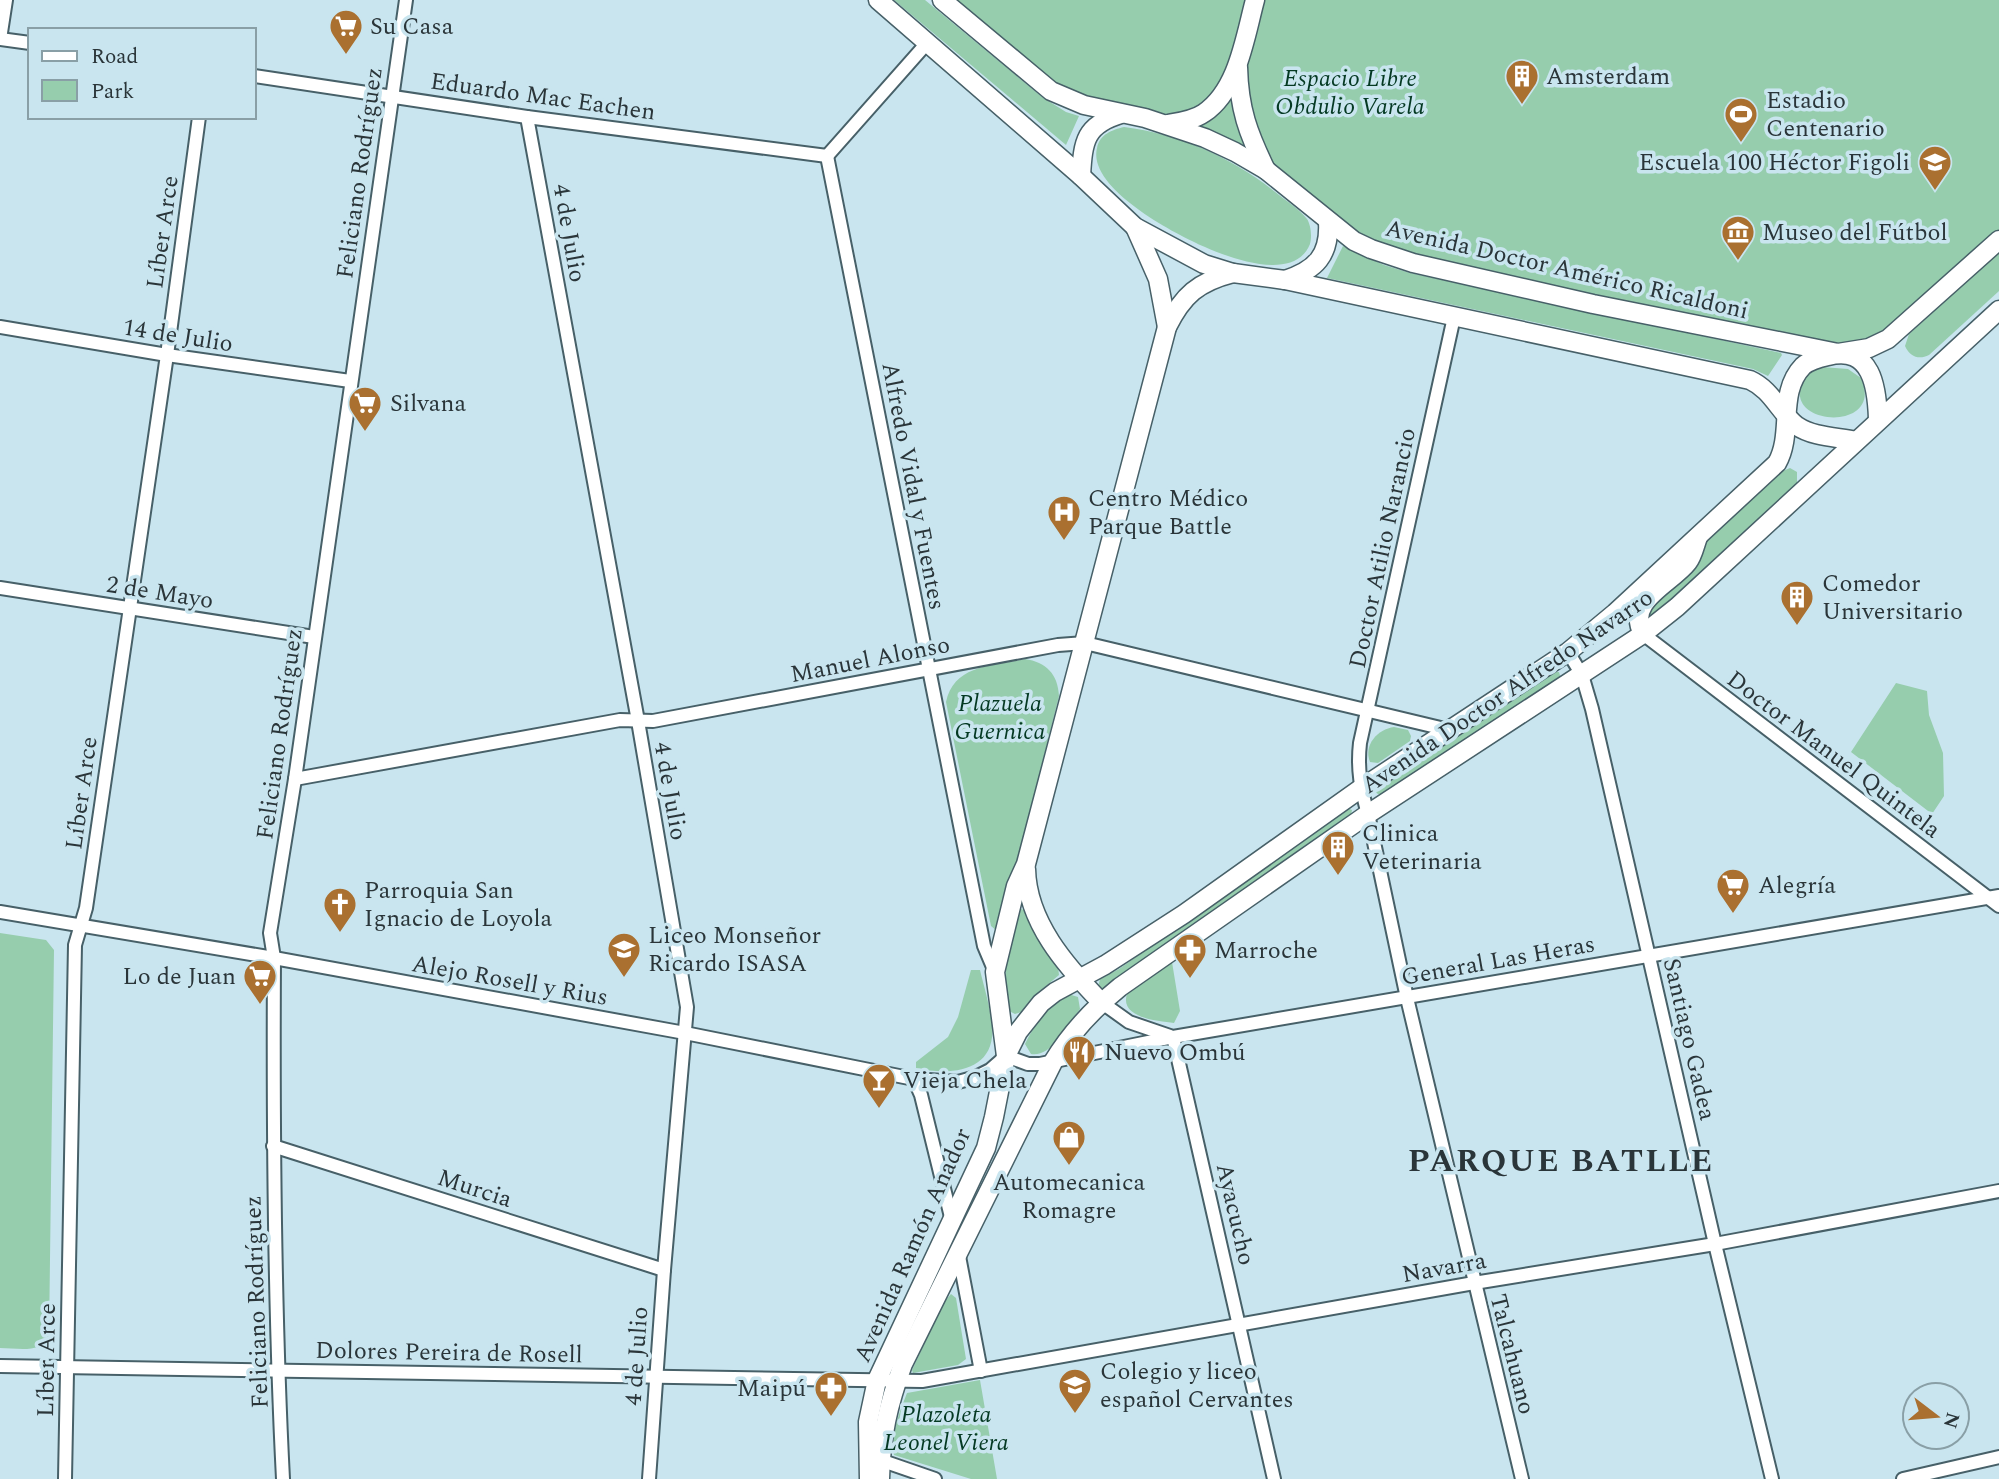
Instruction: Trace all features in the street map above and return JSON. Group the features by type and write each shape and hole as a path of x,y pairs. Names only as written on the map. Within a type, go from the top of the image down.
{"street":[{"path":"6,0 0,39 28,43"},
{"name":"Feliciano Rodríguez","path":"283,1479 277,1370 273,1146 274,958 270,933 295,779 406,0"},
{"path":"878,0 1081,176 1135,227 1204,264 1233,273 1285,280 1750,380 1766,389 1786,414 1807,431 1856,441"},
{"name":"Avenida Doctor Américo Ricaldoni","path":"942,0 1051,91 1084,105 1164,124 1205,138 1266,170 1354,242 1413,263 1607,307 1838,353 1869,348 1888,339 1999,240"},
{"path":"1164,124 1194,118 1221,97 1238,64 1255,0"},
{"path":"827,156 928,43"},
{"path":"1238,64 1242,113 1266,170"},
{"name":"Eduardo Mac Eachen","path":"256,76 527,117 827,156"},
{"path":"1081,176 1082,148 1089,133 1104,119 1121,114"},
{"name":"4 de Julio","path":"527,117 638,721 687,1007 655,1378 649,1479"},
{"name":"Líber Arce","path":"65,1479 75,945 86,908 199,119"},
{"name":"Alfredo Vidal y Fuentes","path":"827,156 984,946 995,972"},
{"path":"1285,280 1310,269 1320,259 1329,236 1328,222"},
{"path":"1135,227 1158,279 1167,327"},
{"path":"1006,1056 995,972 1016,886 1027,864 1167,327 1180,304 1203,282 1233,273"},
{"path":"1878,419 1999,310"},
{"name":"Doctor Atilio Narancio","path":"1360,789 1358,762 1368,711 1454,317"},
{"name":"14 de Julio","path":"0,327 167,355 350,381"},
{"path":"1838,353 1863,364 1873,376 1878,419"},
{"name":"Avenida Doctor Alfredo Navarro","path":"1079,979 1184,914 1360,789 1568,652 1615,613 1777,463 1784,443 1792,383 1803,366 1811,360 1838,353"},
{"name":"Avenida Doctor Alfredo Navarro","path":"1101,1002 1368,814 1643,634 1677,607 1878,419"},
{"path":"1643,634 1638,626 1640,609 1648,598 1689,561 1699,534"},
{"name":"2 de Mayo","path":"0,588 314,637"},
{"name":"Doctor Manuel Quintela","path":"1643,634 1994,897 1999,906"},
{"name":"Manuel Alonso","path":"295,779 620,720 653,721 1058,645 1085,643 1449,730"},
{"name":"Santiago Gadea","path":"1568,652 1582,676 1592,709 1772,1479"},
{"name":"Talcahuano","path":"1360,789 1522,1479"},
{"path":"1027,864 1027,888 1035,913 1057,950 1079,979 1101,1002 1129,1022 1173,1037"},
{"name":"General Las Heras","path":"1006,1056 1028,1064 1053,1062 1173,1037 1994,897"},
{"name":"Alejo Rosell y Rius","path":"0,912 274,958 685,1033 915,1079 958,1082 990,1070 1006,1056"},
{"name":"Avenida Ramón Anador","path":"869,1479 868,1422 877,1380 986,1148 1006,1056 1018,1032 1041,1003 1079,979"},
{"name":"Avenida Ramón Anador","path":"880,1479 881,1442 897,1380 958,1250 1053,1062 1076,1028 1101,1002"},
{"name":"Ayacucho","path":"1173,1037 1274,1479"},
{"path":"915,1079 953,1222"},
{"name":"Murcia","path":"273,1146 664,1270"},
{"name":"Navarra","path":"897,1380 922,1381 981,1371 1475,1283 1715,1244 1999,1191"},
{"path":"958,1250 981,1371"},
{"name":"Dolores Pereira de Rosell","path":"0,1366 897,1380"},
{"path":"1903,1479 1999,1457"},
{"path":"880,1460 935,1479"}],"green space":[{"path":"894,0 925,0 1042,97 1066,112 1079,116 1066,145"},
{"name":"Espacio Libre Obdulio Varela","path":"942,0 1999,0 1999,240 1910,322 1857,351 1392,257 1235,152 1084,105"},
{"path":"1124,127 1186,142 1226,160 1262,182 1307,219 1311,241 1302,256 1277,265 1231,257 1174,232 1136,208 1105,179 1098,163 1097,148 1101,139 1111,131"},
{"path":"1343,246 1384,265 1410,273 1782,355 1768,376 1753,369 1327,278"},
{"path":"1999,252 1999,291 1929,355 1918,357 1909,353 1905,346 1909,334"},
{"path":"1812,369 1848,369 1861,378 1865,397 1858,410 1844,416 1828,417 1812,412 1802,402 1801,388"},
{"path":"1790,468 1797,472 1797,484 1656,614 1647,615 1649,606 1703,541 1778,473"},
{"name":"Plazuela Guernica","path":"1025,659 1050,670 1059,696 1001,927 997,931 991,926 946,702 957,680 966,674 976,669"},
{"path":"1554,672 1559,672 1561,679 1381,796 1375,792 1489,714"},
{"path":"1896,683 1927,691 1929,715 1943,753 1944,796 1932,814 1851,752"},
{"path":"1388,728 1408,730 1410,741 1378,763 1370,762 1368,756 1373,739"},
{"path":"1347,808 1352,810 1351,815 1106,989 1098,987 1100,979 1119,969"},
{"path":"1018,908 1024,910 1030,925 1058,967 1059,975 1032,998 1021,1012 1015,1014 1009,1011 1005,984 1009,947"},
{"path":"0,933 46,940 54,950 49,1337 40,1346 28,1349 0,1348"},
{"path":"1172,962 1180,1011 1174,1023 1134,1013 1126,1002 1127,994"},
{"path":"971,970 980,970 990,1010 992,1040 987,1052 969,1067 957,1070 916,1068 916,1062 948,1037 958,1017"},
{"path":"1068,994 1078,997 1080,1009 1053,1045 1039,1054 1031,1054 1025,1044 1033,1029 1048,1010"},
{"path":"951,1294 956,1298 966,1359 958,1365 913,1373 912,1370 944,1302"},
{"name":"Plazoleta Leonel Viera","path":"980,1380 997,1479 971,1479 894,1455 895,1431 907,1393"}],"place":[{"name":"Su Casa","path":"346,56"},
{"name":"Amsterdam","path":"1522,106"},
{"name":"Estadio Centenario","path":"1741,144"},
{"name":"Escuela 100 Héctor Figoli","path":"1935,192"},
{"name":"Museo del Fútbol","path":"1738,262"},
{"name":"Silvana","path":"365,433"},
{"name":"Centro Médico Parque Battle","path":"1064,542"},
{"name":"Comedor Universitario","path":"1797,627"},
{"name":"Clinica Veterinaria","path":"1338,877"},
{"name":"Alegría","path":"1733,915"},
{"name":"Parroquia San Ignacio de Loyola","path":"340,934"},
{"name":"Liceo Monseñor Ricardo ISASA","path":"624,979"},
{"name":"Marroche","path":"1190,980"},
{"name":"Lo de Juan","path":"260,1006"},
{"name":"Nuevo Ombú","path":"1079,1082"},
{"name":"Vieja Chela","path":"879,1110"},
{"name":"Automecanica Romagre","path":"1069,1167"},
{"name":"Colegio y liceo español Cervantes","path":"1075,1415"},
{"name":"Maipú","path":"831,1418"}],"district":[{"name":"PARQUE BATLLE","path":"1561,1160"}]}
